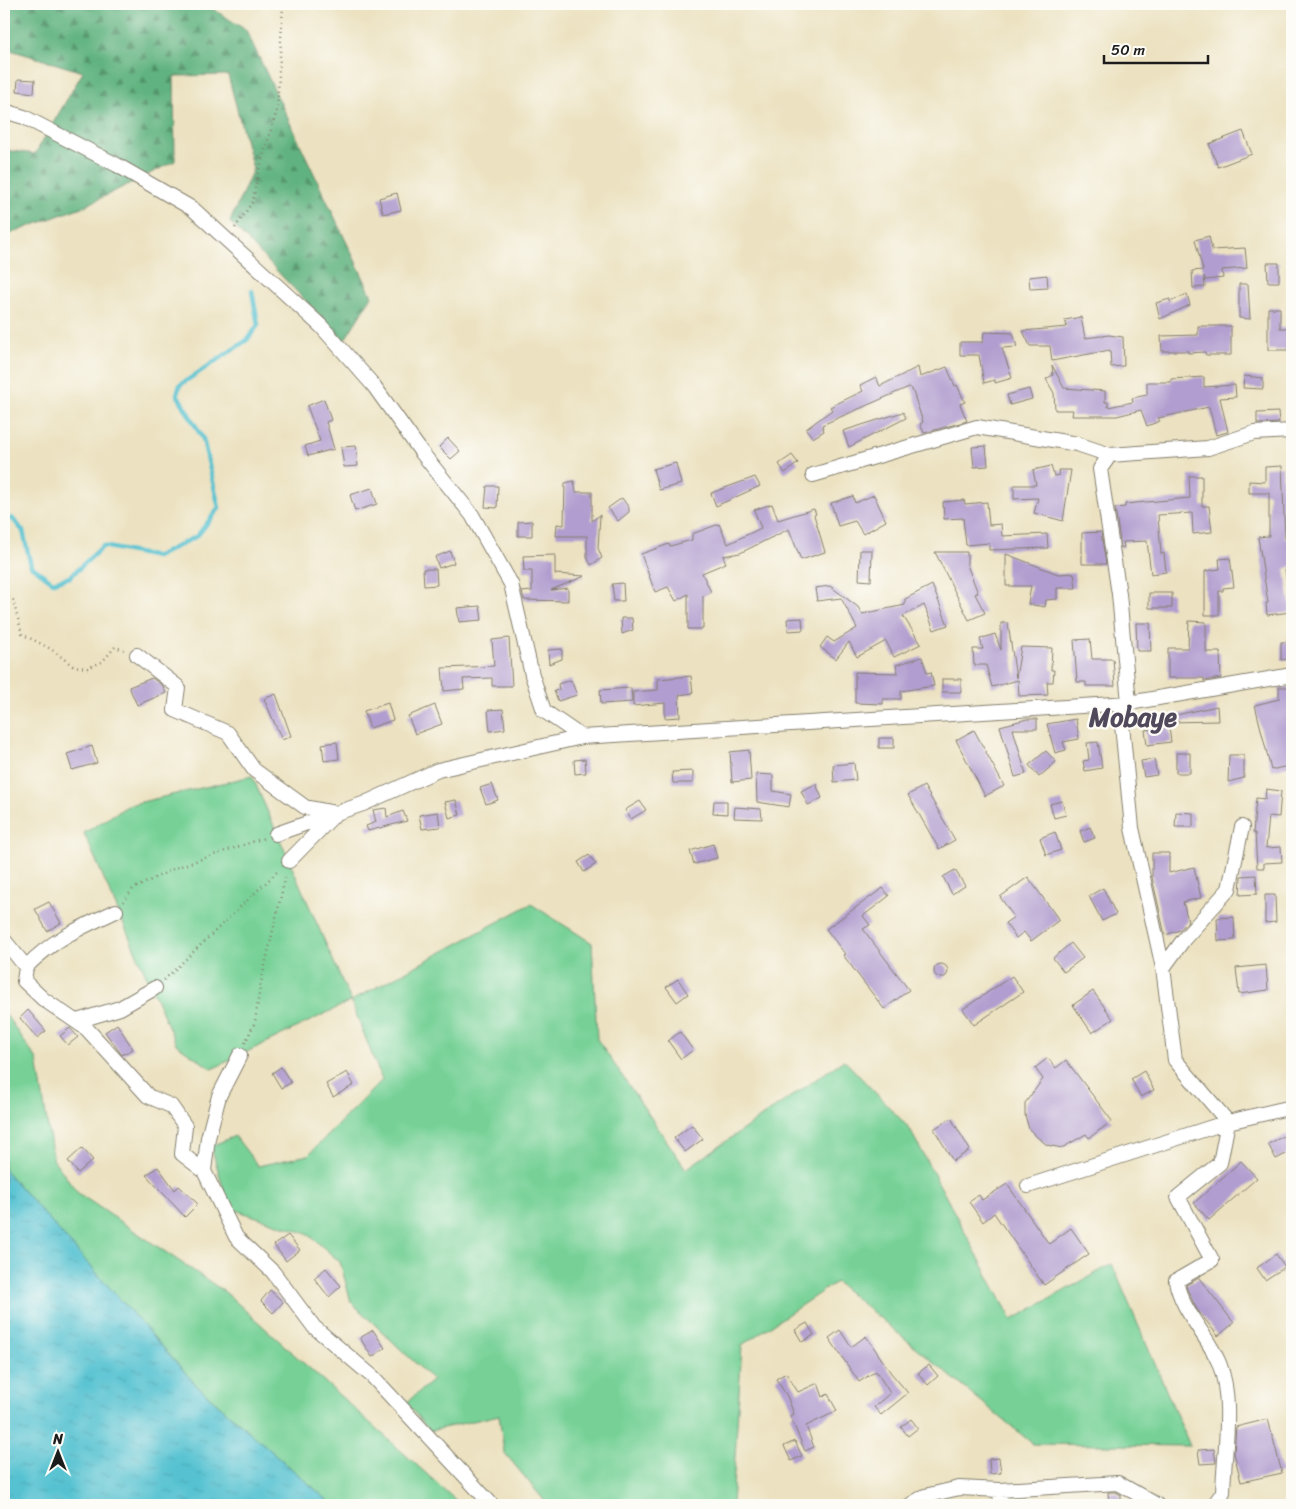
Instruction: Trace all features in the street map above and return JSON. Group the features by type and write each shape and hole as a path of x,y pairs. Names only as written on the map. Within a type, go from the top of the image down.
{"street":[{"path":"4,111 24,118 117,165 193,209 333,339 374,386 422,453 472,515 511,584 532,675 544,711 582,736"},
{"path":"813,475 977,427 1078,444 1110,454 1208,448 1254,433 1292,431"},
{"path":"1110,454 1100,469 1119,594 1132,828 1163,968 1175,1060 1228,1122"},
{"path":"137,655 178,687 175,710 228,733 254,770 305,807 336,813"},
{"path":"276,834 363,804 438,770 582,736 1125,704 1292,675"},
{"path":"290,861 336,813"},
{"path":"1163,968 1184,939 1229,889 1242,826"},
{"path":"116,911 62,937 42,950 26,967 24,980 43,999 88,1029 148,1096 171,1106 185,1126 182,1154 204,1171 236,1237 273,1272 314,1326 373,1377 492,1505"},
{"path":"4,940 26,967"},
{"path":"77,1022 120,1008 156,988"},
{"path":"204,1171 208,1138 220,1096 240,1055"},
{"path":"1028,1186 1228,1122 1292,1107"},
{"path":"1214,1505 1223,1492 1227,1392 1218,1362 1179,1294 1176,1281 1212,1260 1178,1197 1220,1163 1228,1122"},
{"path":"910,1505 925,1496 959,1488 1000,1490 1118,1483 1157,1505"},
{"path":"1000,1490 1001,1505"}],"path":[{"path":"227,241 253,201 258,173 276,110 283,4"},
{"path":"4,595 13,600 22,634 51,649 73,666 87,668 102,662 114,647 137,655"},
{"path":"116,911 133,889 175,868 276,834"},
{"path":"156,988 290,861"},
{"path":"240,1055 255,1022 260,987 290,861"}],"green space":[{"path":"4,4 205,4 246,30 372,296 344,341 230,222 253,169 228,75 174,76 175,161 87,205 4,236 4,150 35,154 83,72 4,48"},
{"path":"252,776 351,1001 212,1069 176,1044 84,833 129,805"},
{"path":"531,904 592,943 597,1039 686,1169 844,1060 909,1128 1012,1320 1112,1264 1190,1446 1033,1444 836,1282 742,1345 732,1505 548,1505 504,1452 499,1415 430,1431 406,1403 433,1380 351,1302 340,1262 308,1234 229,1208 211,1146 235,1136 258,1166 308,1155 382,1080 351,1001"},
{"path":"4,1012 37,1060 53,1159 78,1193 225,1292 461,1505 333,1505 198,1387 4,1169"}],"water":[{"path":"4,1169 198,1387 333,1505 4,1505"}],"building":[{"path":"18,79 35,80 34,93 17,91"},
{"path":"1243,131 1252,154 1218,167 1209,144"},
{"path":"397,193 401,210 383,214 379,198"},
{"path":"1209,236 1212,250 1245,248 1247,268 1222,270 1223,278 1205,280 1204,276 1205,287 1193,288 1192,271 1203,270 1195,240"},
{"path":"1267,263 1279,263 1279,282 1268,282"},
{"path":"1047,275 1048,288 1030,289 1029,277"},
{"path":"1239,284 1248,284 1250,319 1239,318"},
{"path":"1187,294 1190,305 1160,319 1156,303 1170,299 1170,302"},
{"path":"1268,308 1280,308 1280,328 1292,328 1292,350 1268,350"},
{"path":"1081,317 1085,338 1109,335 1123,337 1124,366 1111,367 1110,350 1052,361 1050,346 1030,346 1023,331 1067,327 1065,320"},
{"path":"1198,326 1231,326 1231,355 1206,355 1205,352 1188,353 1188,351 1162,351 1161,336 1198,335"},
{"path":"984,332 1013,333 1017,347 1002,348 1012,378 995,383 995,380 984,383 979,355 960,355 960,342 983,342"},
{"path":"1052,365 1064,388 1105,391 1105,402 1108,402 1108,407 1133,402 1132,398 1147,395 1147,382 1171,382 1171,379 1204,377 1204,387 1235,385 1236,397 1220,398 1228,432 1216,435 1209,407 1158,418 1160,421 1147,426 1141,410 1117,416 1072,416 1073,410 1055,410 1054,393 1046,379 1053,375"},
{"path":"918,367 920,377 947,367 955,386 957,385 965,402 960,404 967,421 924,433 920,424 923,422 912,389 909,387 822,425 824,431 813,438 806,429 832,410 830,407 863,391 860,385 876,377 880,386"},
{"path":"1244,376 1263,378 1263,389 1243,388"},
{"path":"1029,389 1032,399 1010,405 1007,395"},
{"path":"324,399 331,420 326,422 334,449 308,456 305,446 320,441 307,406"},
{"path":"903,412 906,418 849,447 843,431"},
{"path":"1278,412 1279,423 1257,424 1257,413"},
{"path":"448,438 460,451 451,459 439,447"},
{"path":"356,446 358,466 344,467 341,447"},
{"path":"986,446 988,466 974,467 972,447"},
{"path":"792,455 798,463 785,473 779,464"},
{"path":"676,463 681,484 659,490 653,469"},
{"path":"1051,466 1054,476 1059,475 1058,470 1071,470 1063,521 1034,513 1038,498 1014,499 1014,485 1036,485 1033,470"},
{"path":"1282,466 1285,539 1292,539 1292,566 1285,569 1291,612 1267,615 1266,603 1268,603 1258,537 1269,536 1269,493 1249,493 1249,481 1265,482 1265,467"},
{"path":"1189,476 1202,476 1202,506 1209,506 1212,532 1193,534 1192,513 1158,515 1161,554 1164,553 1166,572 1151,574 1147,541 1123,542 1124,547 1121,548 1115,508 1125,507 1125,504 1190,498"},
{"path":"755,477 760,486 716,506 711,493"},
{"path":"574,481 576,492 592,492 592,521 600,515 598,548 602,558 591,565 587,557 587,536 556,536 557,524 564,525 565,483"},
{"path":"487,486 498,486 497,508 485,507"},
{"path":"372,488 377,504 355,511 350,495"},
{"path":"874,495 886,521 863,534 855,521 838,526 831,503 853,496 855,503"},
{"path":"622,498 629,508 629,512 618,521 608,508"},
{"path":"964,500 965,504 987,502 989,525 1001,524 1002,536 1047,534 1048,548 989,550 989,543 966,545 963,518 944,519 943,502"},
{"path":"772,504 778,520 814,509 825,552 801,560 789,529 740,553 723,556 726,563 702,573 711,592 703,596 703,629 688,629 688,594 676,601 668,587 655,592 641,554 669,544 670,546 692,540 692,534 719,524 728,544 761,528 754,510"},
{"path":"532,521 532,536 518,536 518,522"},
{"path":"1101,532 1106,564 1082,564 1082,533"},
{"path":"860,550 872,550 871,581 859,580"},
{"path":"450,551 454,563 439,568 435,557"},
{"path":"935,552 967,552 967,565 978,593 975,594 985,613 969,620"},
{"path":"1006,554 1058,574 1074,573 1076,588 1057,588 1057,599 1046,600 1045,607 1028,604 1031,586 1006,586"},
{"path":"555,555 555,574 585,576 551,590 568,588 568,601 524,600 522,592 532,591 532,571 524,571 523,556"},
{"path":"1230,558 1234,587 1223,588 1223,591 1219,591 1219,615 1205,615 1205,571 1220,569 1219,559"},
{"path":"423,569 436,569 437,585 424,586"},
{"path":"623,583 624,601 614,601 612,584"},
{"path":"932,585 948,625 934,630 924,605 903,616 921,644 894,657 886,641 857,657 849,642 836,659 820,647 827,637 834,642 857,628 841,598 817,601 815,588 830,586 858,607 862,614 905,605 905,599"},
{"path":"1149,593 1172,593 1172,608 1149,608"},
{"path":"480,606 482,620 459,622 457,608"},
{"path":"621,618 632,618 633,630 622,634"},
{"path":"802,618 803,630 788,631 787,619"},
{"path":"1189,621 1206,622 1206,652 1220,652 1221,678 1204,681 1204,678 1168,678 1168,648 1188,648"},
{"path":"1001,623 1008,623 1016,678 1021,647 1052,648 1051,670 1054,670 1053,682 1047,682 1048,695 1019,696 1018,680 992,687 986,665 974,665 973,649 983,649 980,639 995,634 1001,650"},
{"path":"1136,623 1150,623 1151,651 1137,651"},
{"path":"509,638 512,686 492,686 492,678 463,679 464,689 444,691 442,668 494,666 492,640"},
{"path":"1090,639 1092,659 1113,659 1115,686 1086,686 1086,682 1077,682 1074,640"},
{"path":"1281,642 1292,642 1292,659 1281,660"},
{"path":"562,649 562,659 549,664 548,650"},
{"path":"922,657 927,673 931,672 934,686 901,691 901,699 883,699 883,704 855,703 855,672 898,673 896,665"},
{"path":"691,676 693,693 679,695 680,717 665,718 665,703 633,706 633,692 658,690 658,679"},
{"path":"152,678 163,686 166,693 137,705 129,687"},
{"path":"942,679 961,679 961,692 942,692"},
{"path":"571,680 577,695 558,701 554,691 559,690 558,684"},
{"path":"1279,687 1292,687 1292,765 1271,770 1255,705 1279,699"},
{"path":"631,688 632,702 601,704 600,690"},
{"path":"276,694 291,736 282,740 264,699"},
{"path":"388,703 393,720 370,728 364,711"},
{"path":"435,705 442,724 415,734 408,716"},
{"path":"1217,706 1218,721 1168,722 1167,717"},
{"path":"503,709 505,729 490,731 488,710"},
{"path":"1027,719 1037,719 1037,729 1013,729 1026,774 1015,777 1000,726"},
{"path":"1076,719 1079,739 1063,742 1066,750 1055,753 1047,724"},
{"path":"1169,727 1171,742 1147,745 1145,730"},
{"path":"974,730 1004,786 985,796 956,740"},
{"path":"879,738 894,738 894,748 879,748"},
{"path":"337,742 339,759 324,761 322,744"},
{"path":"1098,742 1102,768 1085,771 1083,761 1089,760 1087,743"},
{"path":"92,746 97,763 72,770 67,754"},
{"path":"749,750 751,780 732,782 730,752"},
{"path":"1046,751 1056,762 1039,777 1029,765"},
{"path":"1176,753 1190,753 1190,773 1176,773"},
{"path":"1229,755 1244,755 1244,778 1228,782"},
{"path":"585,759 586,773 575,774 574,760"},
{"path":"1154,759 1157,775 1144,777 1141,761"},
{"path":"854,763 856,780 834,782 833,765"},
{"path":"693,771 693,783 673,783 672,772"},
{"path":"756,774 773,775 773,791 791,794 789,807 757,802"},
{"path":"492,784 498,800 486,804 480,788"},
{"path":"816,784 822,798 808,805 801,791"},
{"path":"924,786 955,840 939,849 908,795"},
{"path":"1266,789 1281,791 1279,817 1269,816 1266,848 1281,847 1282,862 1264,863 1264,868 1257,868 1255,833 1253,833 1256,798 1265,799"},
{"path":"456,800 460,815 449,818 445,802"},
{"path":"640,801 646,810 631,819 625,810"},
{"path":"714,801 727,801 727,814 713,813"},
{"path":"1062,801 1066,815 1054,818 1050,804"},
{"path":"735,807 761,809 762,819 734,818"},
{"path":"386,808 387,817 403,811 407,821 368,831 366,826 376,822 373,810"},
{"path":"438,812 440,827 422,829 419,815"},
{"path":"1176,812 1193,813 1193,827 1175,827"},
{"path":"1090,827 1095,838 1084,842 1080,831"},
{"path":"1055,832 1061,850 1046,855 1040,838"},
{"path":"713,844 717,858 694,864 690,851"},
{"path":"1152,853 1169,853 1169,873 1194,867 1201,898 1183,902 1188,921 1180,930 1165,935 1152,877"},
{"path":"589,855 596,864 584,872 578,862"},
{"path":"955,870 965,886 952,894 943,877"},
{"path":"1256,875 1257,894 1240,895 1241,876"},
{"path":"1028,877 1059,920 1031,941 1024,932 1016,938 1005,923 1014,917 1000,897"},
{"path":"883,888 889,896 863,916 870,925 863,929 909,990 884,1009 826,929"},
{"path":"1103,888 1116,914 1102,921 1089,896"},
{"path":"1265,895 1275,895 1276,922 1265,923"},
{"path":"49,902 61,923 47,931 35,909"},
{"path":"1234,917 1235,940 1218,941 1217,918"},
{"path":"1071,943 1083,958 1064,972 1053,958"},
{"path":"938,964 944,964 948,971 944,978 938,978 934,974 934,968"},
{"path":"1266,965 1268,990 1239,994 1236,968"},
{"path":"1012,976 1023,992 974,1025 963,1009"},
{"path":"678,979 688,994 677,1002 666,987"},
{"path":"1093,991 1113,1019 1092,1033 1073,1005"},
{"path":"28,1010 46,1031 37,1038 20,1018"},
{"path":"117,1024 133,1049 122,1055 105,1032"},
{"path":"70,1028 78,1037 68,1045 60,1036"},
{"path":"680,1032 693,1050 681,1059 668,1041"},
{"path":"1048,1058 1056,1068 1066,1060 1112,1121 1089,1138 1086,1134 1062,1148 1047,1145 1037,1137 1029,1129 1025,1115 1025,1103 1043,1079 1035,1068"},
{"path":"281,1067 291,1083 281,1088 272,1073"},
{"path":"1144,1071 1154,1090 1141,1097 1131,1079"},
{"path":"347,1072 354,1085 333,1097 326,1084"},
{"path":"951,1118 970,1150 953,1161 934,1129"},
{"path":"692,1125 703,1139 685,1152 674,1138"},
{"path":"1292,1132 1292,1151 1276,1159 1268,1144"},
{"path":"82,1148 93,1160 78,1173 68,1161"},
{"path":"1241,1161 1257,1178 1209,1220 1194,1203"},
{"path":"158,1167 175,1190 179,1186 198,1204 185,1217 146,1175"},
{"path":"1007,1184 1049,1244 1071,1228 1089,1254 1044,1285 994,1213 983,1222 969,1202 979,1195 982,1200"},
{"path":"288,1235 300,1250 286,1261 274,1245"},
{"path":"1276,1254 1285,1267 1265,1280 1257,1268"},
{"path":"326,1268 341,1286 329,1297 314,1278"},
{"path":"1199,1278 1234,1323 1218,1336 1196,1308 1187,1289 1186,1285"},
{"path":"270,1290 283,1302 273,1313 261,1301"},
{"path":"807,1323 814,1335 802,1342 795,1330"},
{"path":"373,1330 385,1348 372,1357 360,1338"},
{"path":"840,1330 851,1347 866,1336 891,1373 908,1393 881,1415 874,1407 890,1393 876,1371 859,1382 829,1338"},
{"path":"929,1365 938,1376 928,1385 918,1373"},
{"path":"786,1373 798,1392 818,1383 823,1397 828,1394 837,1411 806,1426 814,1447 805,1451 790,1416 794,1414 787,1396 776,1379"},
{"path":"911,1419 918,1428 908,1436 901,1427"},
{"path":"1268,1419 1282,1473 1241,1482 1234,1453 1236,1427"},
{"path":"795,1441 802,1456 791,1461 784,1446"},
{"path":"1214,1449 1216,1463 1200,1464 1198,1450"},
{"path":"999,1458 1001,1473 990,1474 989,1459"},
{"path":"1108,1492 1116,1492 1121,1495 1121,1505 1109,1505"}],"waterway":[{"path":"4,521 12,518 23,531 31,566 53,582 70,577 103,546 156,557 197,536 219,508 203,439 177,394 180,385 247,340 258,325 252,291"}],"district":[{"name":"Mobaye","path":"1133,717"}]}
